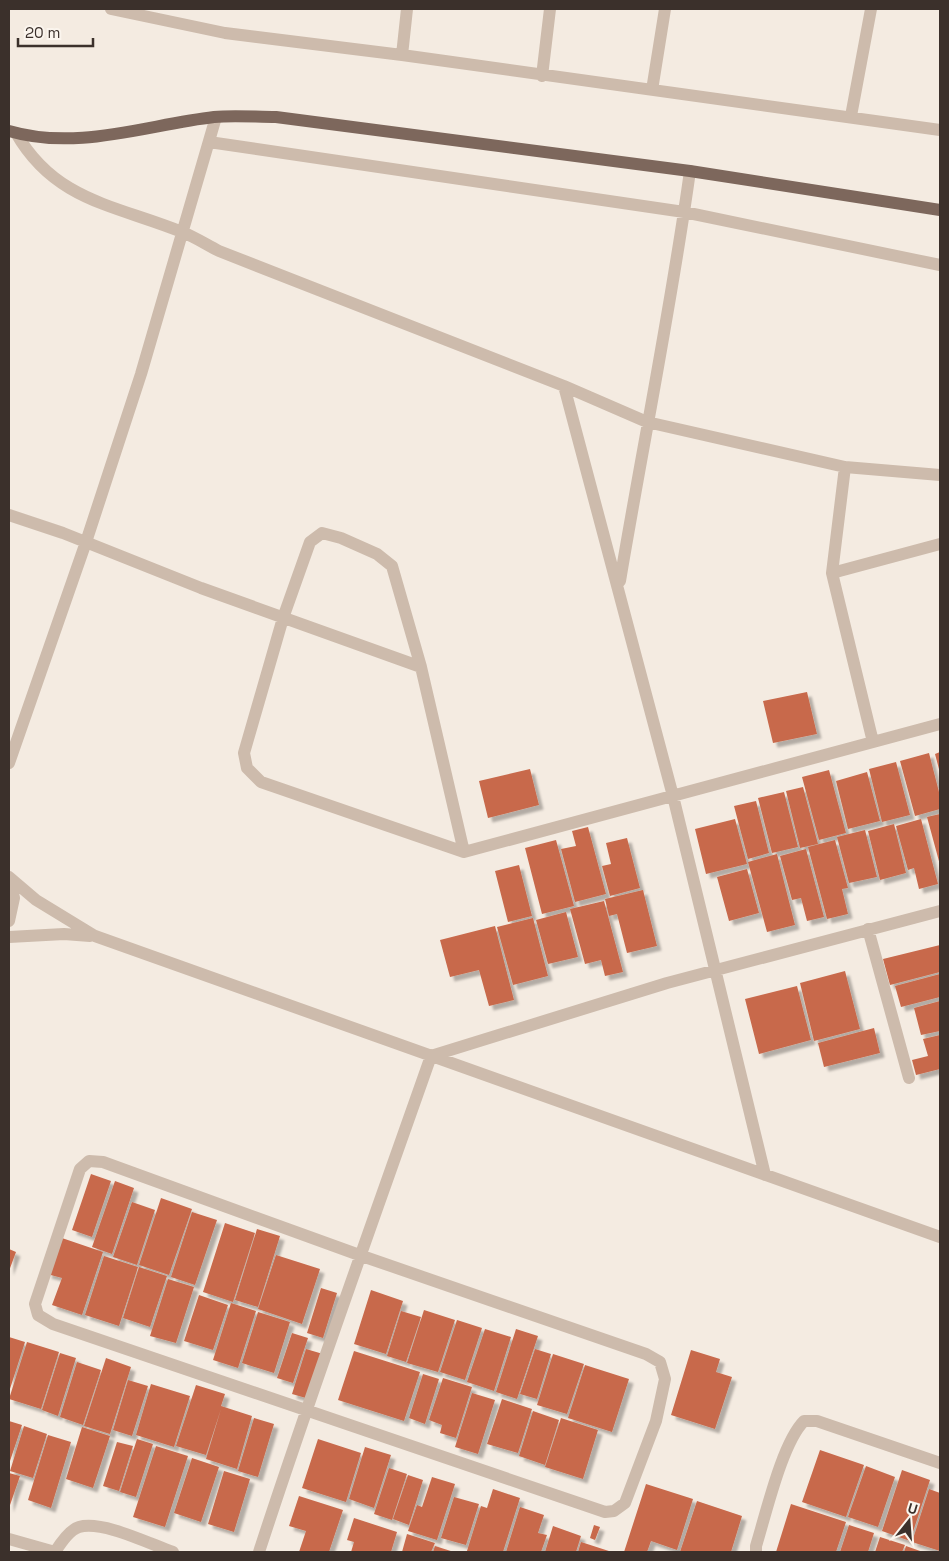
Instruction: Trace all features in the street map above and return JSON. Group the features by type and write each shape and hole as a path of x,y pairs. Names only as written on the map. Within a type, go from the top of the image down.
{"main road":[{"path":"12,132 40,138 77,139 216,117 276,117 690,171 940,210"}],"street":[{"path":"111,9 226,33 402,55 542,76 851,116 940,130"},
{"path":"402,55 408,9"},
{"path":"542,76 550,9"},
{"path":"652,90 665,9"},
{"path":"851,116 871,9"},
{"path":"9,766 141,374 216,117"},
{"path":"12,132 28,155 53,179 93,201 183,232 246,262 564,386 647,422 845,468 940,475"},
{"path":"209,142 684,212 940,265"},
{"path":"619,586 647,422 674,282 690,171"},
{"path":"564,386 619,586 673,796 766,1175"},
{"path":"845,468 832,573 873,742"},
{"path":"9,515 86,542 283,618 420,667"},
{"path":"464,852 420,667 392,566 377,554 342,538 322,533 310,542 283,618 244,753 247,768 261,782 464,852 940,724"},
{"path":"832,573 940,544"},
{"path":"9,877 14,898 9,921"},
{"path":"9,877 36,900 95,936 940,1237"},
{"path":"431,1056 716,969 940,911"},
{"path":"868,929 909,1078"},
{"path":"9,936 64,934 95,936"},
{"path":"259,1552 306,1408 362,1256 431,1056"},
{"path":"89,1161 103,1162 362,1256 646,1354 660,1362 665,1379 656,1421 625,1504 614,1511 605,1512 306,1408 53,1324 38,1315 35,1304 80,1169 89,1161"},
{"path":"756,1552 756,1546 795,1430 804,1421 817,1421 940,1463"},
{"path":"9,1539 55,1552 63,1540 77,1527 92,1525 173,1552"}],"building":[{"path":"807,692 817,734 773,743 763,701"},
{"path":"940,752 940,773 935,754"},
{"path":"929,753 940,796 940,809 915,816 900,761"},
{"path":"896,762 910,815 882,822 869,769"},
{"path":"530,769 539,805 488,818 479,781"},
{"path":"829,770 846,833 819,840 802,777"},
{"path":"867,772 880,821 848,829 836,781"},
{"path":"803,787 818,844 800,848 786,791"},
{"path":"784,792 798,847 772,853 758,798"},
{"path":"756,801 769,853 748,859 734,806"},
{"path":"940,814 940,865 927,817"},
{"path":"735,819 747,864 706,874 695,829"},
{"path":"921,819 938,884 919,889 914,868 908,870 896,826"},
{"path":"894,824 906,873 880,880 868,831"},
{"path":"588,827 606,894 575,902 561,849 576,846 572,831"},
{"path":"865,830 877,877 849,883 837,837"},
{"path":"627,838 640,888 610,896 602,866 611,864 606,843"},
{"path":"556,840 574,906 542,914 525,848"},
{"path":"835,840 848,888 842,889 848,914 827,919 808,847"},
{"path":"806,849 824,917 807,921 801,898 792,900 780,856"},
{"path":"777,854 795,925 767,932 748,862"},
{"path":"519,865 532,916 508,922 495,871"},
{"path":"747,869 759,913 729,921 717,877"},
{"path":"643,890 657,946 627,953 617,914 609,916 605,899"},
{"path":"604,901 623,972 605,976 601,960 585,964 570,909"},
{"path":"566,912 578,957 548,964 536,920"},
{"path":"533,918 548,976 513,985 497,927"},
{"path":"495,926 514,1000 489,1006 479,970 450,977 440,940"},
{"path":"940,945 940,972 890,985 883,959"},
{"path":"845,971 860,1029 814,1041 800,983"},
{"path":"940,974 940,997 901,1007 895,986"},
{"path":"797,986 811,1040 759,1054 745,999"},
{"path":"940,1001 940,1031 921,1035 914,1008"},
{"path":"874,1028 880,1053 824,1067 818,1043"},
{"path":"940,1035 940,1069 916,1075 912,1060 928,1056 923,1039"},
{"path":"91,1174 111,1181 92,1237 72,1230"},
{"path":"115,1181 134,1188 112,1254 92,1247"},
{"path":"161,1198 192,1209 169,1275 139,1265"},
{"path":"132,1202 155,1210 137,1265 113,1257"},
{"path":"192,1212 217,1220 195,1285 171,1277"},
{"path":"225,1223 255,1233 233,1302 203,1292"},
{"path":"257,1229 280,1236 258,1307 235,1300"},
{"path":"59,1237 103,1252 82,1315 52,1305 62,1278 47,1274"},
{"path":"9,1249 16,1252 9,1271"},
{"path":"276,1255 320,1269 302,1324 258,1309"},
{"path":"104,1256 138,1267 119,1326 85,1315"},
{"path":"139,1267 167,1276 150,1327 123,1318"},
{"path":"168,1279 194,1287 176,1343 150,1336"},
{"path":"321,1288 337,1293 323,1338 307,1333"},
{"path":"371,1290 403,1301 386,1354 354,1344"},
{"path":"199,1295 228,1305 213,1350 184,1341"},
{"path":"231,1303 256,1311 238,1368 213,1360"},
{"path":"424,1310 455,1320 438,1372 407,1363"},
{"path":"401,1311 421,1317 406,1362 387,1356"},
{"path":"258,1312 290,1322 274,1373 242,1363"},
{"path":"457,1320 482,1328 465,1380 440,1372"},
{"path":"485,1329 511,1337 494,1391 467,1382"},
{"path":"516,1329 538,1336 517,1399 496,1392"},
{"path":"292,1333 308,1338 293,1383 277,1378"},
{"path":"9,1337 25,1342 9,1392"},
{"path":"27,1342 59,1352 41,1409 9,1399"},
{"path":"306,1349 323,1354 306,1398 292,1394"},
{"path":"535,1349 551,1354 537,1399 520,1394"},
{"path":"691,1350 720,1359 716,1372 732,1377 715,1429 671,1415"},
{"path":"354,1351 420,1372 404,1421 338,1400"},
{"path":"60,1353 76,1358 58,1416 42,1410"},
{"path":"553,1354 584,1364 567,1414 537,1405"},
{"path":"106,1358 131,1367 110,1434 84,1426"},
{"path":"77,1362 101,1370 83,1425 60,1417"},
{"path":"585,1365 629,1379 612,1432 568,1418"},
{"path":"423,1374 439,1379 425,1424 409,1418"},
{"path":"443,1378 472,1387 456,1438 440,1433 442,1425 429,1420"},
{"path":"128,1380 148,1386 132,1436 113,1430"},
{"path":"151,1384 190,1396 174,1447 136,1435"},
{"path":"196,1385 225,1394 221,1406 252,1416 237,1469 206,1459 221,1409 206,1455 176,1446"},
{"path":"472,1393 495,1400 478,1454 455,1447"},
{"path":"502,1399 532,1409 518,1453 487,1444"},
{"path":"533,1411 559,1420 545,1465 519,1456"},
{"path":"254,1418 274,1424 258,1477 238,1471"},
{"path":"561,1418 598,1430 583,1479 545,1467"},
{"path":"9,1421 22,1425 10,1461 9,1460"},
{"path":"24,1426 47,1434 33,1478 10,1471"},
{"path":"82,1427 110,1436 93,1488 66,1479"},
{"path":"48,1435 71,1442 51,1508 28,1500"},
{"path":"137,1439 153,1444 136,1497 120,1492"},
{"path":"318,1439 361,1453 346,1502 302,1488"},
{"path":"117,1442 133,1446 119,1491 103,1486"},
{"path":"156,1446 188,1456 165,1527 133,1517"},
{"path":"365,1447 391,1455 374,1508 349,1499"},
{"path":"820,1450 864,1465 846,1517 802,1502"},
{"path":"192,1458 219,1467 201,1522 174,1513"},
{"path":"866,1466 895,1477 878,1527 848,1517"},
{"path":"389,1468 407,1474 392,1520 374,1514"},
{"path":"902,1470 930,1480 910,1541 882,1531"},
{"path":"224,1471 250,1479 234,1532 208,1524"},
{"path":"9,1473 20,1476 9,1508"},
{"path":"408,1475 423,1480 409,1525 393,1519"},
{"path":"432,1477 455,1484 437,1540 408,1531 417,1505 422,1507"},
{"path":"646,1484 693,1499 677,1550 651,1541 647,1552 624,1552"},
{"path":"493,1489 520,1498 503,1552 467,1551 481,1506 487,1508"},
{"path":"929,1489 940,1493 940,1551 912,1542"},
{"path":"299,1496 343,1510 329,1552 299,1552 306,1531 289,1526"},
{"path":"454,1497 479,1504 466,1545 441,1538"},
{"path":"697,1501 742,1516 731,1552 680,1552"},
{"path":"791,1504 846,1522 836,1552 776,1552"},
{"path":"520,1507 544,1515 538,1533 547,1535 541,1552 506,1552"},
{"path":"354,1518 397,1532 391,1552 351,1552 354,1542 347,1540"},
{"path":"594,1525 600,1527 595,1540 590,1538"},
{"path":"849,1525 874,1533 868,1552 840,1552"},
{"path":"553,1526 581,1536 576,1552 545,1552"},
{"path":"407,1534 435,1543 431,1552 402,1552"},
{"path":"880,1537 905,1545 902,1552 875,1552"},
{"path":"581,1542 612,1552 578,1552"},
{"path":"435,1546 454,1552 433,1552"},
{"path":"906,1546 923,1552 904,1552"}]}
